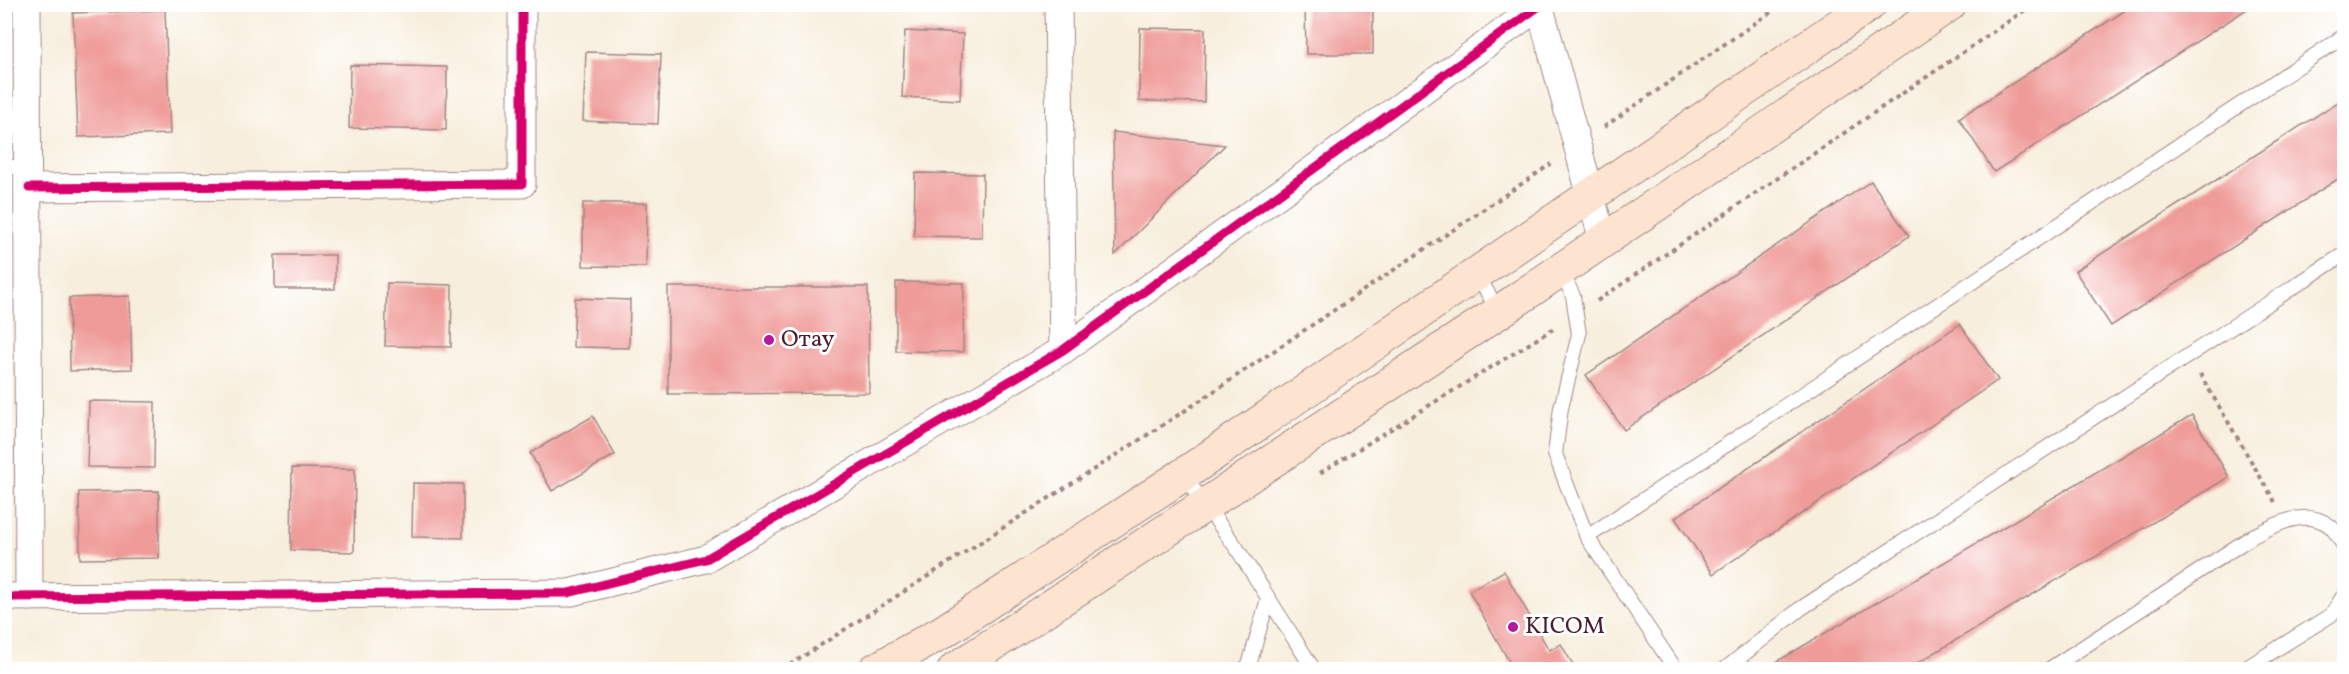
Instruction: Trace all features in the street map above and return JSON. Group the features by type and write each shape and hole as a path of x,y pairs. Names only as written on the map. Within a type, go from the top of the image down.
{"main road":[{"path":"875,669 944,631 1183,475 1870,4"},
{"path":"954,669 1499,312 1950,4"}],"street":[{"path":"27,4 21,174 17,597 568,593 706,559 1063,350 1540,5 1603,241"},
{"path":"21,174 522,184 522,4"},
{"path":"1058,4 1063,350"}],"lane":[{"path":"1587,537 2344,36"},
{"path":"1724,669 1800,609 2344,254"},
{"path":"1561,270 1573,296 1579,334 1561,408 1555,454 1587,537 1676,669"},
{"path":"1476,273 1499,312"},
{"path":"1183,475 1236,547 1314,669"},
{"path":"2048,669 2253,537 2286,520 2313,519 2330,526 2344,546"},
{"path":"2243,669 2331,615 2344,595"},
{"path":"1248,668 1268,599"}],"path":[{"path":"782,669 1186,410 1783,4"},
{"path":"1315,476 1577,314 2034,4"},
{"path":"2189,355 2286,520"}],"building":[{"path":"1305,4 1373,4 1373,54 1306,54"},
{"path":"2135,4 2255,4 1994,172 1959,118"},
{"path":"165,10 170,134 78,137 73,13"},
{"path":"1140,28 1205,29 1204,102 1139,101"},
{"path":"905,31 963,34 960,100 902,97"},
{"path":"586,52 661,54 658,124 583,121"},
{"path":"350,65 447,67 446,130 349,128"},
{"path":"2344,98 2344,175 2111,326 2075,271"},
{"path":"1113,132 1225,145 1115,255"},
{"path":"915,173 983,174 982,237 914,236"},
{"path":"1871,181 1909,236 1624,430 1586,375"},
{"path":"583,203 647,203 646,267 583,266"},
{"path":"275,255 335,255 335,289 275,289"},
{"path":"896,282 964,283 963,352 896,351"},
{"path":"387,283 452,285 451,347 385,346"},
{"name":"Отау","path":"668,287 868,287 869,393 668,394"},
{"path":"130,296 132,369 70,371 69,298"},
{"path":"575,298 630,300 629,348 573,347"},
{"path":"1960,324 1998,380 1713,574 1675,518"},
{"path":"89,401 155,402 154,468 87,467"},
{"path":"2192,415 2229,477 1906,670 1763,670"},
{"path":"593,416 615,455 552,491 530,453"},
{"path":"292,468 355,469 354,552 291,550"},
{"path":"413,483 463,484 463,538 412,537"},
{"path":"159,491 159,558 80,559 79,492"},
{"name":"KICOM","path":"1504,571 1549,650 1561,644 1576,670 1514,670 1469,591"}],"cycle path":[{"path":"29,188 522,184 522,4"},
{"path":"4,597 568,593 706,559 1063,350 1542,4"}],"place":[{"name":"Отау","path":"769,340"},
{"name":"KICOM","path":"1513,627"}]}
